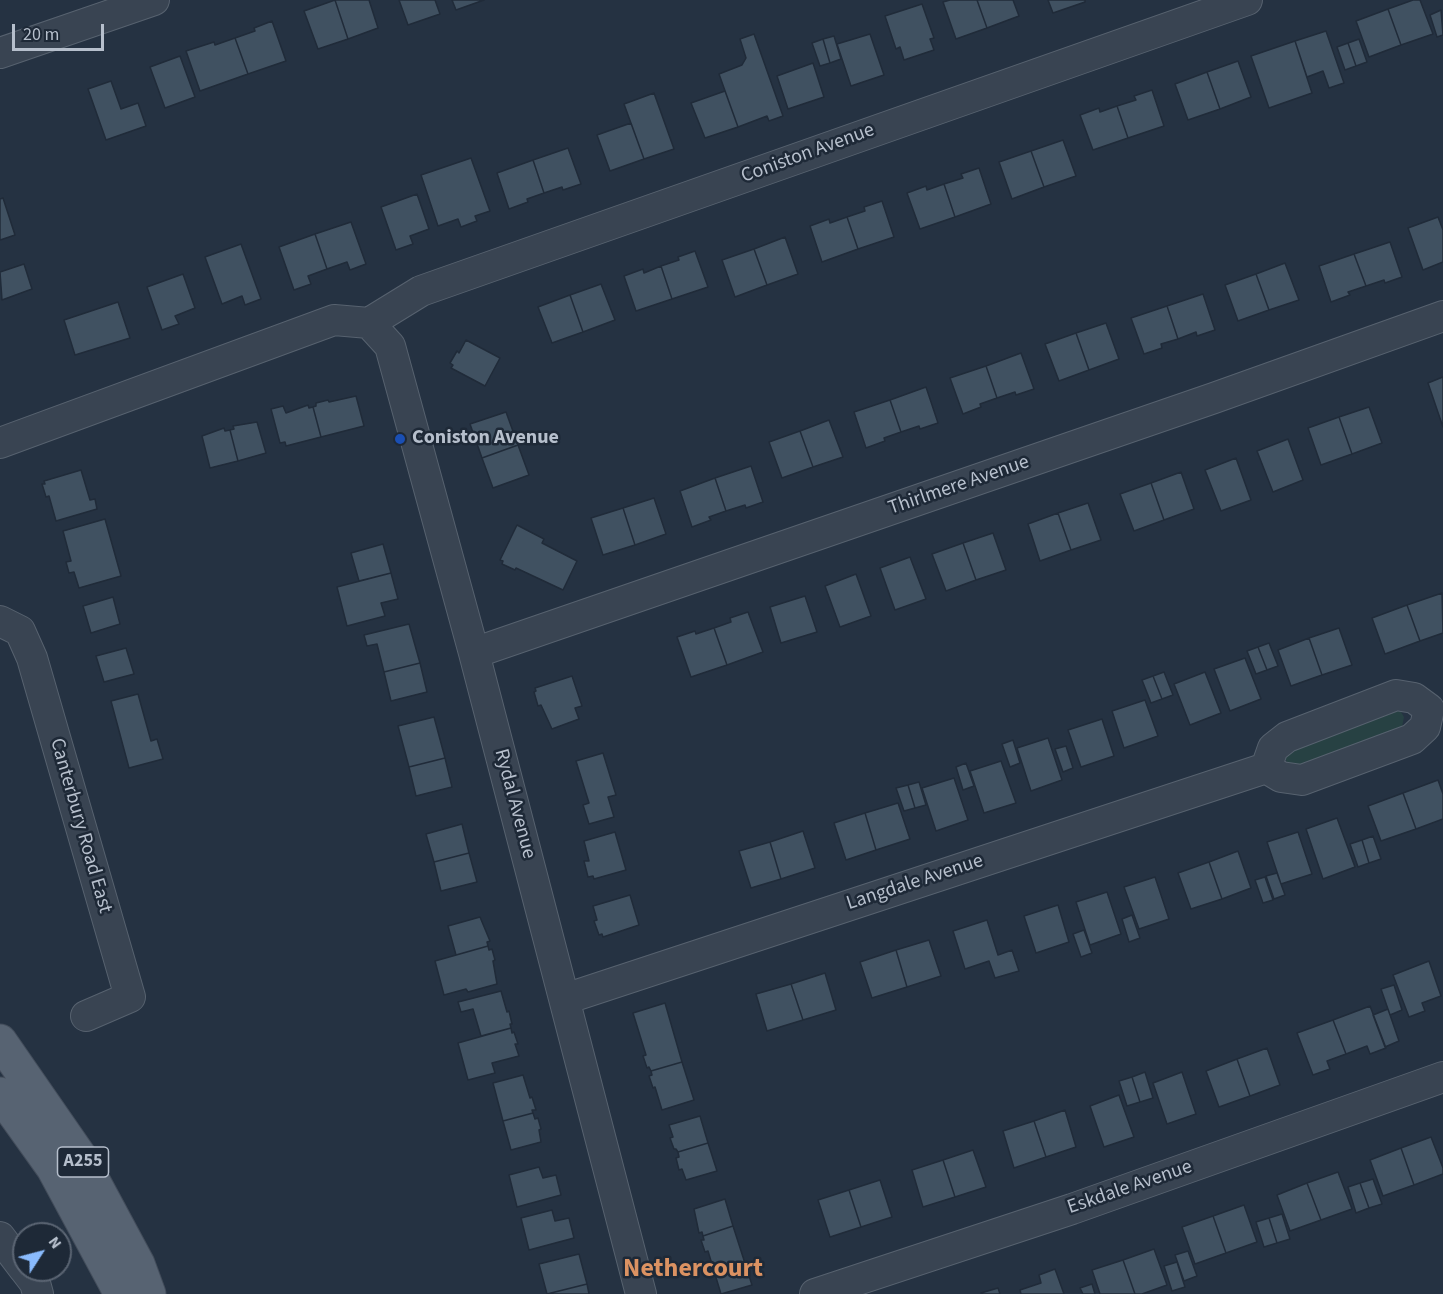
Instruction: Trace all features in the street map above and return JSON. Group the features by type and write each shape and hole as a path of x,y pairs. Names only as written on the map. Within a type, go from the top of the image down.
{"main road":[{"name":"A255","path":"0,1041 81,1158 138,1264 150,1294"},
{"name":"A255","path":"0,1094 53,1168 121,1294"}],"street":[{"path":"0,53 154,0"},
{"name":"Coniston Avenue","path":"369,323 421,291 1247,0"},
{"name":"Thirlmere Avenue","path":"474,652 1214,398 1443,316"},
{"path":"0,443 334,320 369,323"},
{"name":"Rydal Avenue","path":"369,323 390,346 474,652 641,1294"},
{"name":"Canterbury Road East","path":"0,621 20,631 32,658 130,997 86,1016"},
{"path":"1396,695 1414,698 1436,706 1425,727 1412,739 1302,780 1281,777 1266,768 1273,748 1287,736 1396,695"},
{"name":"Langdale Avenue","path":"565,999 1266,768"},
{"name":"Eskdale Avenue","path":"815,1294 1072,1209 1443,1077"},
{"path":"0,1237 12,1253"}],"green space":[{"path":"1396,710 1404,717 1402,727 1297,768 1287,762 1285,754"}],"building":[{"path":"335,0 348,39 318,49 304,11"},
{"path":"335,0 369,0 378,28 348,39"},
{"path":"399,0 435,0 440,14 408,25"},
{"path":"452,0 484,0 456,10"},
{"path":"977,0 987,28 956,39 943,2"},
{"path":"977,0 1013,0 1019,16 987,28"},
{"path":"1048,0 1085,0 1085,2 1053,13"},
{"path":"1413,0 1420,0 1433,34 1401,45 1388,9"},
{"path":"922,4 934,38 930,39 934,50 904,60 900,47 896,49 885,16"},
{"path":"1388,9 1401,45 1369,57 1356,21"},
{"path":"1441,10 1443,35 1437,37 1430,15"},
{"path":"272,21 286,61 248,74 235,38 255,31 254,28"},
{"path":"1326,31 1344,83 1329,88 1323,71 1307,77 1295,41"},
{"path":"754,34 783,116 769,121 767,116 738,127 719,74 742,65 746,58 740,39"},
{"path":"870,34 884,75 851,86 837,44"},
{"path":"834,36 841,59 830,63 823,39"},
{"path":"235,38 248,74 200,91 186,51"},
{"path":"823,39 830,63 820,66 812,43"},
{"path":"1359,39 1367,62 1356,66 1348,43"},
{"path":"1295,41 1312,93 1269,108 1251,56"},
{"path":"1348,43 1356,66 1345,70 1337,47"},
{"path":"180,56 195,97 165,108 150,67"},
{"path":"1238,61 1251,97 1220,109 1207,72"},
{"path":"813,63 824,97 788,109 777,76"},
{"path":"1207,72 1220,109 1188,120 1175,84"},
{"path":"111,81 121,109 138,103 146,126 106,140 88,89"},
{"path":"1152,90 1164,126 1128,138 1117,106 1136,100 1134,96"},
{"path":"725,91 738,127 705,138 691,103"},
{"path":"654,93 674,149 644,159 624,104"},
{"path":"1117,106 1128,138 1093,150 1080,115 1099,108 1100,112"},
{"path":"631,123 644,159 610,171 597,135"},
{"path":"1063,140 1076,176 1044,187 1031,151"},
{"path":"568,148 581,184 544,193 533,160"},
{"path":"1031,151 1044,187 1012,199 999,162"},
{"path":"471,158 490,211 475,216 477,221 461,227 458,219 438,226 421,175"},
{"path":"533,160 544,193 509,209 497,173"},
{"path":"979,168 991,204 955,217 944,184 963,178 961,174"},
{"path":"944,184 955,217 920,229 907,193 926,186 927,190"},
{"path":"417,194 429,229 410,236 413,244 396,250 381,207"},
{"path":"3,198 15,235 0,240 0,199"},
{"path":"882,201 894,237 858,249 847,217 865,211 864,207"},
{"path":"847,217 858,249 822,262 810,226 829,219 830,223"},
{"path":"1438,217 1443,230 1443,262 1423,270 1408,228"},
{"path":"351,222 366,264 350,270 347,262 327,269 315,234"},
{"path":"315,234 327,269 308,276 311,284 294,290 279,247"},
{"path":"785,237 798,274 767,285 754,249"},
{"path":"1390,242 1402,277 1366,286 1354,254"},
{"path":"241,244 261,299 245,305 242,296 222,304 205,257"},
{"path":"754,249 767,285 735,297 722,260"},
{"path":"695,251 708,287 672,299 661,266"},
{"path":"1354,254 1366,286 1348,292 1350,295 1331,302 1319,266"},
{"path":"1285,263 1299,300 1269,310 1256,274"},
{"path":"24,264 32,289 2,300 0,272"},
{"path":"661,266 672,299 636,311 624,276 643,269 644,273"},
{"path":"183,274 195,308 175,316 179,324 162,330 147,287"},
{"path":"1256,274 1269,310 1238,321 1225,285"},
{"path":"601,284 615,320 583,332 570,295"},
{"path":"1203,294 1215,330 1197,336 1196,332 1178,339 1167,306"},
{"path":"570,295 583,332 552,343 538,307"},
{"path":"118,302 130,338 75,355 64,320"},
{"path":"1167,306 1178,339 1161,344 1162,348 1144,354 1131,318"},
{"path":"1106,323 1119,359 1089,370 1076,333"},
{"path":"1076,333 1089,370 1059,381 1045,344"},
{"path":"466,340 500,358 485,386 451,368 453,365 450,363"},
{"path":"1021,353 1034,389 997,398 986,366"},
{"path":"986,366 997,398 980,404 981,407 963,414 950,378"},
{"path":"1443,377 1443,427 1428,383"},
{"path":"926,387 938,423 901,432 890,400"},
{"path":"356,396 364,426 321,437 313,407 316,403"},
{"path":"890,400 901,432 866,448 854,412"},
{"path":"308,405 309,408 313,407 321,437 286,446 285,442 280,443 271,409 283,406 286,413"},
{"path":"1369,407 1382,443 1352,454 1339,417"},
{"path":"506,412 518,445 482,458 470,424"},
{"path":"1339,417 1352,454 1321,465 1308,428"},
{"path":"829,420 843,457 813,467 800,431"},
{"path":"257,422 266,453 238,461 230,430 234,429 233,426"},
{"path":"224,428 225,431 230,430 238,461 210,468 202,436"},
{"path":"800,431 813,467 782,478 769,442"},
{"path":"1288,439 1303,480 1273,492 1257,451"},
{"path":"518,445 529,475 493,488 482,458"},
{"path":"1236,458 1251,500 1221,511 1205,470"},
{"path":"751,466 763,502 746,508 745,505 726,511 715,478"},
{"path":"81,470 90,500 95,499 97,509 56,521 49,496 46,497 42,484 45,484 44,481"},
{"path":"1181,472 1194,509 1164,520 1151,483"},
{"path":"715,478 726,511 709,517 711,520 692,527 680,491"},
{"path":"1151,483 1164,520 1134,531 1120,494"},
{"path":"654,498 666,534 635,545 623,508"},
{"path":"1088,503 1101,540 1071,550 1058,513"},
{"path":"623,508 635,545 603,555 591,518"},
{"path":"1058,513 1071,550 1040,561 1028,524"},
{"path":"105,519 121,576 79,588 74,572 69,573 66,562 71,561 63,531"},
{"path":"517,525 544,539 542,543 577,561 563,590 516,568 515,570 502,564 503,561 500,560"},
{"path":"993,533 1006,570 976,580 963,543"},
{"path":"963,543 976,580 946,591 932,554"},
{"path":"383,544 391,573 359,581 351,553"},
{"path":"910,557 926,599 895,610 880,568"},
{"path":"391,573 398,599 381,603 385,616 347,626 337,587"},
{"path":"856,574 871,616 840,627 825,586"},
{"path":"1442,593 1443,633 1420,641 1407,605"},
{"path":"805,596 817,632 781,643 770,607"},
{"path":"113,597 120,624 91,633 83,606"},
{"path":"1407,605 1420,641 1385,654 1372,618"},
{"path":"748,612 763,652 727,665 714,628 731,622 730,618"},
{"path":"409,624 420,663 384,672 377,644 367,646 364,635"},
{"path":"714,628 727,665 691,677 677,637"},
{"path":"1339,628 1352,665 1322,675 1309,638"},
{"path":"1309,638 1322,675 1291,686 1278,650"},
{"path":"1269,643 1278,666 1267,670 1258,647"},
{"path":"1258,647 1267,670 1256,674 1247,651"},
{"path":"126,648 134,674 104,682 96,656"},
{"path":"1245,658 1261,699 1230,711 1214,669"},
{"path":"420,663 427,692 391,701 384,672"},
{"path":"1164,672 1173,695 1162,699 1153,676"},
{"path":"1205,672 1221,713 1190,725 1174,684"},
{"path":"572,676 582,706 575,708 579,719 552,729 541,705 538,706 535,688"},
{"path":"1153,676 1162,699 1151,703 1142,680"},
{"path":"138,694 151,741 157,739 163,759 129,768 111,701"},
{"path":"1145,700 1158,736 1124,748 1112,711"},
{"path":"434,717 445,758 409,767 398,726"},
{"path":"1102,719 1114,756 1081,767 1068,730"},
{"path":"1048,738 1062,780 1031,791 1017,748"},
{"path":"1013,740 1020,763 1010,767 1002,744"},
{"path":"1066,746 1073,768 1063,772 1055,749"},
{"path":"603,753 616,795 608,797 614,817 589,824 583,805 589,803 576,761"},
{"path":"445,758 452,787 416,796 409,767"},
{"path":"1001,761 1016,803 984,813 970,771"},
{"path":"966,763 974,786 963,790 956,767"},
{"path":"954,778 968,820 936,831 922,788"},
{"path":"1438,780 1443,794 1443,819 1416,829 1403,793"},
{"path":"919,782 926,805 915,808 908,785"},
{"path":"908,785 915,808 904,811 896,788"},
{"path":"1403,793 1416,829 1381,841 1368,806"},
{"path":"898,803 910,839 876,850 865,813"},
{"path":"865,813 876,850 846,860 834,823"},
{"path":"1337,818 1355,867 1323,879 1306,829"},
{"path":"462,824 469,853 434,862 426,834"},
{"path":"803,831 815,868 781,879 770,842"},
{"path":"615,832 626,870 594,879 593,876 588,877 584,861 589,861 584,841"},
{"path":"1298,832 1312,874 1281,884 1267,842"},
{"path":"1373,836 1381,859 1369,863 1362,840"},
{"path":"1362,840 1369,863 1358,867 1350,844"},
{"path":"770,842 781,879 751,888 739,851"},
{"path":"1238,851 1251,888 1222,899 1209,862"},
{"path":"469,853 477,882 441,891 434,862"},
{"path":"1209,862 1222,899 1191,909 1178,873"},
{"path":"1277,873 1285,895 1274,899 1266,876"},
{"path":"1155,877 1169,919 1139,929 1124,887"},
{"path":"1265,877 1273,900 1263,903 1255,880"},
{"path":"1107,892 1121,934 1090,945 1076,902"},
{"path":"630,895 639,925 603,937 602,934 599,935 594,921 597,920 593,906"},
{"path":"1058,905 1069,942 1036,953 1024,916"},
{"path":"1132,915 1140,938 1129,942 1122,919"},
{"path":"480,917 490,941 487,942 488,946 456,955 448,926"},
{"path":"987,920 998,955 1012,950 1019,971 995,978 989,961 965,969 953,931"},
{"path":"1084,930 1092,953 1081,957 1073,934"},
{"path":"929,940 941,976 907,987 896,950"},
{"path":"488,946 489,950 492,949 495,960 493,961 497,984 468,992 466,989 444,995 435,961"},
{"path":"896,950 907,987 872,998 860,962"},
{"path":"1429,961 1441,996 1422,1003 1425,1011 1409,1017 1393,975"},
{"path":"825,973 836,1010 803,1020 791,984"},
{"path":"791,984 803,1020 767,1031 756,994"},
{"path":"1394,985 1402,1010 1390,1015 1381,989"},
{"path":"501,991 507,1012 509,1011 511,1028 481,1036 473,1009 461,1012 458,1002"},
{"path":"665,1003 682,1062 651,1071 649,1067 647,1068 643,1056 646,1055 633,1013"},
{"path":"1370,1006 1386,1048 1370,1054 1367,1046 1346,1054 1333,1020"},
{"path":"1388,1009 1399,1041 1385,1047 1373,1015"},
{"path":"1333,1020 1346,1054 1327,1061 1330,1069 1313,1075 1297,1033"},
{"path":"511,1028 518,1044 515,1044 519,1056 492,1063 495,1073 468,1080 458,1043"},
{"path":"1267,1048 1280,1085 1250,1096 1237,1059"},
{"path":"1237,1059 1250,1096 1219,1107 1206,1071"},
{"path":"682,1062 694,1100 662,1110 649,1076 652,1075 651,1071"},
{"path":"1145,1072 1153,1098 1140,1102 1132,1077"},
{"path":"1182,1072 1196,1114 1167,1124 1153,1083"},
{"path":"523,1075 536,1110 532,1110 533,1113 503,1121 493,1083"},
{"path":"1132,1077 1140,1102 1127,1106 1119,1081"},
{"path":"1119,1095 1134,1137 1104,1147 1090,1106"},
{"path":"1065,1110 1076,1147 1046,1157 1034,1121"},
{"path":"533,1113 535,1119 538,1118 541,1142 511,1150 503,1121"},
{"path":"700,1116 708,1143 678,1152 674,1149 670,1138 673,1137 669,1125"},
{"path":"1034,1121 1046,1157 1014,1168 1003,1131"},
{"path":"1431,1137 1443,1168 1443,1174 1414,1185 1401,1148"},
{"path":"708,1143 717,1171 686,1180 682,1169 679,1170 676,1158 679,1157 678,1152"},
{"path":"1401,1148 1414,1185 1383,1196 1370,1160"},
{"path":"973,1150 986,1187 955,1197 943,1160"},
{"path":"943,1160 955,1197 923,1207 912,1170"},
{"path":"539,1167 543,1178 556,1175 561,1195 517,1207 509,1175"},
{"path":"1338,1172 1352,1209 1321,1220 1307,1183"},
{"path":"1373,1179 1382,1204 1369,1208 1360,1183"},
{"path":"880,1180 892,1217 861,1227 849,1190"},
{"path":"1307,1183 1321,1220 1290,1231 1277,1195"},
{"path":"1360,1183 1369,1208 1356,1213 1348,1187"},
{"path":"849,1190 861,1227 830,1237 818,1200"},
{"path":"725,1199 733,1226 703,1236 702,1232 699,1233 694,1209"},
{"path":"1244,1205 1257,1242 1226,1253 1213,1216"},
{"path":"552,1210 555,1221 569,1218 574,1238 529,1250 521,1218"},
{"path":"1282,1214 1290,1239 1277,1243 1269,1218"},
{"path":"1213,1216 1226,1253 1195,1264 1182,1227"},
{"path":"1269,1218 1277,1243 1264,1247 1256,1222"},
{"path":"733,1226 752,1285 721,1294 708,1251 705,1252 701,1240 704,1240 703,1236"},
{"path":"1154,1249 1167,1285 1142,1294 1135,1294 1123,1260"},
{"path":"1188,1251 1197,1276 1184,1281 1175,1255"},
{"path":"579,1254 587,1284 547,1294 539,1264"},
{"path":"1123,1260 1135,1294 1100,1294 1092,1270"},
{"path":"1177,1262 1185,1287 1172,1291 1164,1266"},
{"path":"1055,1269 1064,1294 1021,1294 1020,1290 1041,1283 1039,1275"},
{"path":"587,1284 589,1294 547,1294"},
{"path":"1092,1284 1095,1294 1083,1294 1080,1288"},
{"path":"998,1288 1000,1294 981,1293"}],"place":[{"name":"Coniston Avenue","path":"400,439"}],"district":[{"name":"Nethercourt","path":"693,1270"}]}
